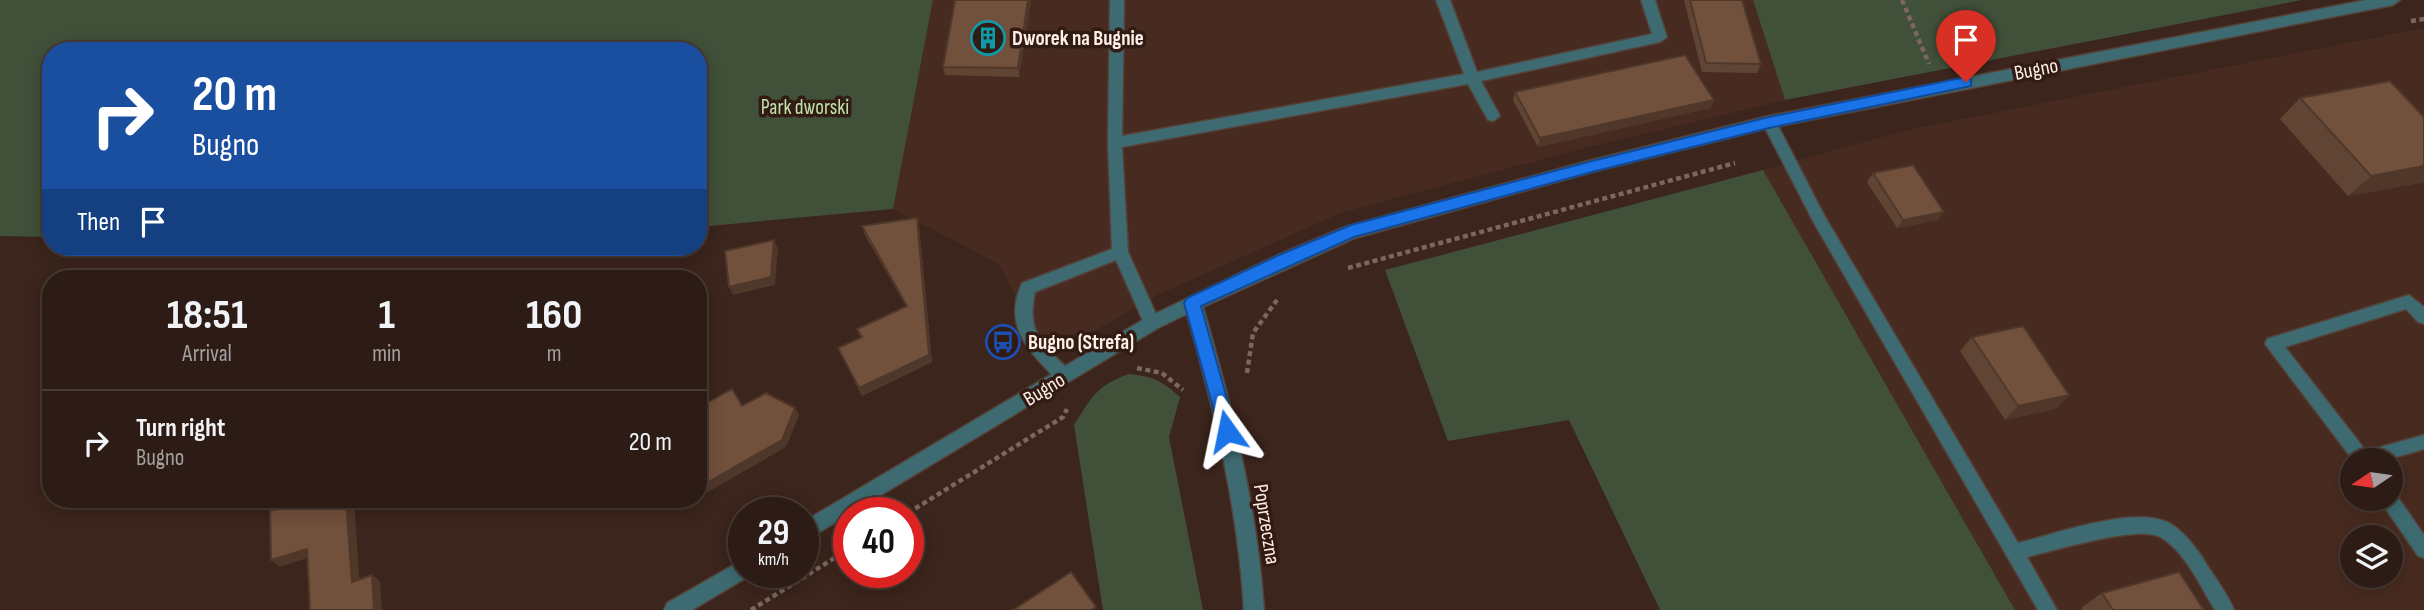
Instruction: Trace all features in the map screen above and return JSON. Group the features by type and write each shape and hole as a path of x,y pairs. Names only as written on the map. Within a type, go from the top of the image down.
{"street":[{"name":"Bugno","path":"819,523 1152,323 1351,232 1463,200 1769,122 2393,0"},
{"name":"Poprzeczna","path":"1192,303 1221,399 1243,508 1254,610"},
{"path":"674,610 728,578"}],"lane":[{"path":"1117,0 1115,143 1120,252 1152,323"},
{"path":"1443,0 1472,78 1493,116"},
{"path":"1115,143 1472,78 1660,37 1648,0"},
{"path":"1769,122 1819,219 2048,610"},
{"path":"1064,376 1024,333 1021,313 1028,288 1120,252"},
{"path":"2353,448 2273,344 2409,302 2424,317"},
{"path":"2403,448 2424,442"},
{"path":"2397,511 2424,551"},
{"path":"2015,552 2139,523 2161,528 2180,543 2225,610"}],"path":[{"path":"1902,0 1939,88"},
{"path":"2399,24 2424,19"},
{"path":"1339,271 1783,149"},
{"path":"1128,368 1150,368 1167,374 1188,396 1221,399 1246,384 1250,336 1262,315 1279,299"},
{"path":"924,503 1063,417 1070,405"},
{"path":"751,610 833,560"}],"shaded area":[{"path":"933,0 1753,0 1785,100 1581,149 1340,213 1153,297 1049,358 999,264 893,209"},
{"path":"2424,28 2424,610 2015,610 1763,170 1912,129"}],"green space":[{"name":"Park dworski","path":"0,0 933,0 893,209 707,226 707,42 42,42 42,237 0,236"},
{"path":"1753,0 2302,0 1785,100"},
{"path":"1763,170 2015,610 1660,610 1569,420 1448,441 1385,270"},
{"path":"1129,374 1157,380 1180,397 1169,437 1203,610 1103,610 1074,425 1102,388"}],"building":[{"name":"Dworek na Bugnie","path":"955,0 1028,0 1018,68 943,67"},
{"path":"1690,0 1742,0 1761,64 1706,63"},
{"path":"1685,55 1714,100 1540,138 1515,92"},
{"path":"2390,81 2424,117 2424,166 2371,176 2300,98"},
{"path":"1913,165 1944,212 1903,220 1873,173"},
{"path":"917,218 929,355 859,388 838,348 862,337 857,329 907,306 862,226"},
{"path":"774,240 771,277 729,287 725,251"},
{"path":"2023,326 2069,395 2018,406 1972,337"},
{"path":"732,389 742,406 766,393 795,408 782,440 707,483 707,403"},
{"path":"280,508 347,508 352,582 372,575 374,610 310,610 307,549 271,560 270,511"},
{"path":"1071,572 1096,607 1091,610 1013,610"},
{"path":"2179,572 2204,610 2113,610 2102,593"}],"place":[{"name":"Dworek na Bugnie","path":"988,38"},
{"name":"Bugno (Strefa)","path":"1003,342"}],"route":[{"path":"1227,431 1219,393 1192,303 1351,232 1438,207 1769,122 1966,82"}]}
